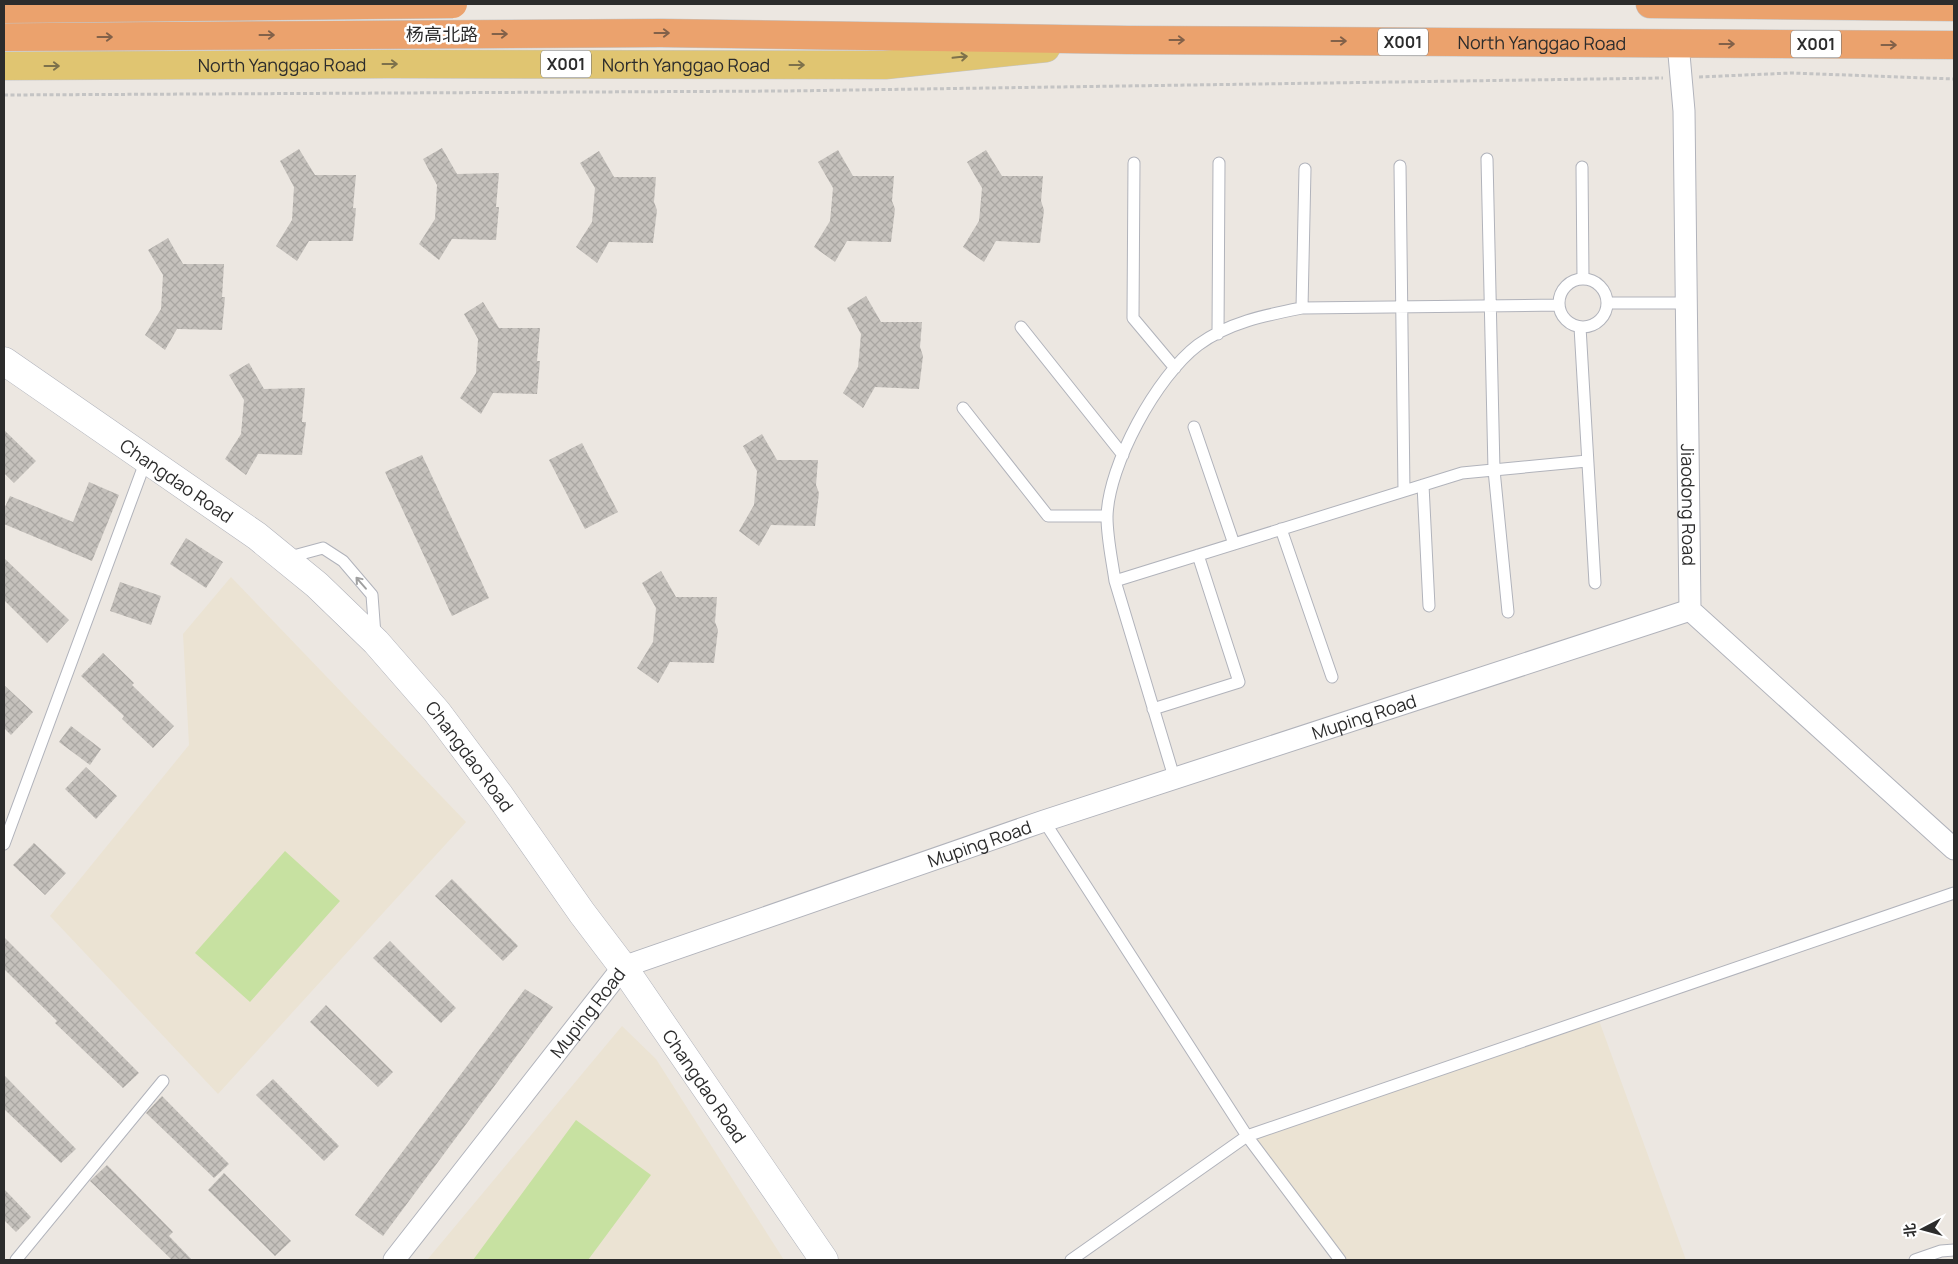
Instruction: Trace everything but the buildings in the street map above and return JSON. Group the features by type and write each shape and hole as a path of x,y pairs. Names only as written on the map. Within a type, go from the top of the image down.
{"highway":[{"name":"杨高北路","path":"4,9 453,4"},
{"name":"X001","path":"1650,4 1954,7"},
{"name":"杨高北路","path":"4,38 661,33 880,35"},
{"name":"North Yanggao Road","path":"880,35 1128,40 1954,45"}],"main road":[{"name":"North Yanggao Road","path":"4,66 388,64 885,65 1128,40"}],"street":[{"name":"Jiaodong Road","path":"1678,44 1684,111 1690,610"},
{"name":"Changdao Road","path":"4,361 257,536 317,585 376,642 437,712 500,796 622,967 824,1260"},
{"name":"Muping Road","path":"394,1260 622,967 1174,777 1690,610"},
{"path":"1690,610 1954,849"}],"lane":[{"path":"1487,159 1494,470 1508,612"},
{"path":"1218,334 1219,163"},
{"path":"1134,164 1133,318 1175,368"},
{"path":"1400,166 1404,491"},
{"path":"1582,167 1583,278"},
{"path":"1302,308 1305,169"},
{"path":"1583,278 1590,279 1603,288 1608,303 1602,318 1596,324 1580,327 1566,320 1561,313 1559,305 1560,297 1568,284 1583,278"},
{"path":"1608,303 1686,303"},
{"path":"1174,777 1115,581 1107,516 1114,476 1133,432 1159,388 1184,356 1218,334 1247,321 1302,308 1559,305"},
{"path":"1021,327 1123,455"},
{"path":"1580,327 1595,583"},
{"path":"963,408 1048,516 1107,516"},
{"path":"1194,426 1234,544"},
{"path":"4,844 146,460"},
{"path":"1115,581 1462,473 1587,461"},
{"path":"1423,485 1429,606"},
{"path":"1281,529 1332,677"},
{"path":"1153,709 1239,682 1198,555"},
{"path":"1044,821 1247,1136 1340,1260"},
{"path":"1071,1260 1247,1136 1954,893"},
{"path":"16,1260 163,1081"},
{"path":"1915,1260 1940,1252 1954,1250"}],"path":[{"path":"4,95 786,91 1682,78 1791,74 1954,79"}],"shaded area":[{"path":"231,577 466,822 218,1094 50,916 189,745 183,634"},
{"path":"1597,1015 1686,1260 1339,1260 1247,1136"},
{"path":"622,1026 656,1059 784,1260 427,1260"}],"green space":[{"path":"285,851 340,901 250,1002 195,953"},
{"path":"576,1120 651,1175 588,1260 473,1260"}]}
